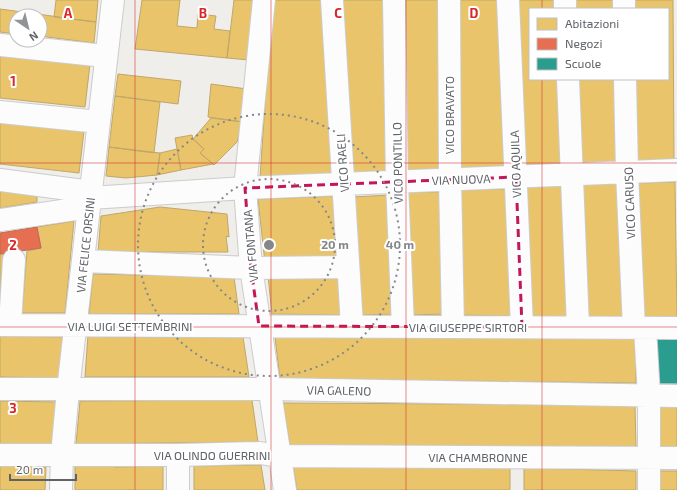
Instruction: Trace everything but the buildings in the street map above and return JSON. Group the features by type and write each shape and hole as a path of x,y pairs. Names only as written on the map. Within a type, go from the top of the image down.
{"street":[{"name":"VIA FELICE ORSINI","path":"61,490 62,455 68,390 84,261 105,56 113,0"},
{"name":"VIA FONTANA","path":"264,0 245,188 251,268 285,490"},
{"name":"VICO RAELI","path":"332,0 352,326"},
{"name":"VICO PONTILLO","path":"394,0 397,182 403,326"},
{"name":"VICO BRAVATO","path":"449,0 453,327"},
{"name":"VICO AQUILA","path":"508,0 522,327"},
{"path":"0,45 105,56"},
{"path":"568,80 578,327"},
{"name":"VICO CARUSO","path":"625,80 627,172 640,328 649,396 649,490"},
{"path":"0,112 99,122"},
{"name":"VIA NUOVA","path":"90,199 245,188 677,170"},
{"path":"0,180 90,199"},
{"path":"0,220 90,199"},
{"path":"5,325 14,260"},
{"path":"84,261 251,268 348,267"},
{"name":"VIA LUIGI SETTEMBRINI","path":"5,325 259,326"},
{"name":"VIA GIUSEPPE SIRTORI","path":"259,326 677,328"},
{"name":"VIA GALENO","path":"0,389 269,389 677,396"},
{"name":"VIA OLINDO GUERRINI","path":"0,454 178,455 260,453 279,456"},
{"path":"178,455 178,490"},
{"name":"VIA CHAMBRONNE","path":"279,456 677,458"}],"highlighted area":[{"path":"516,177 522,327 259,326 251,268 245,188"}]}
